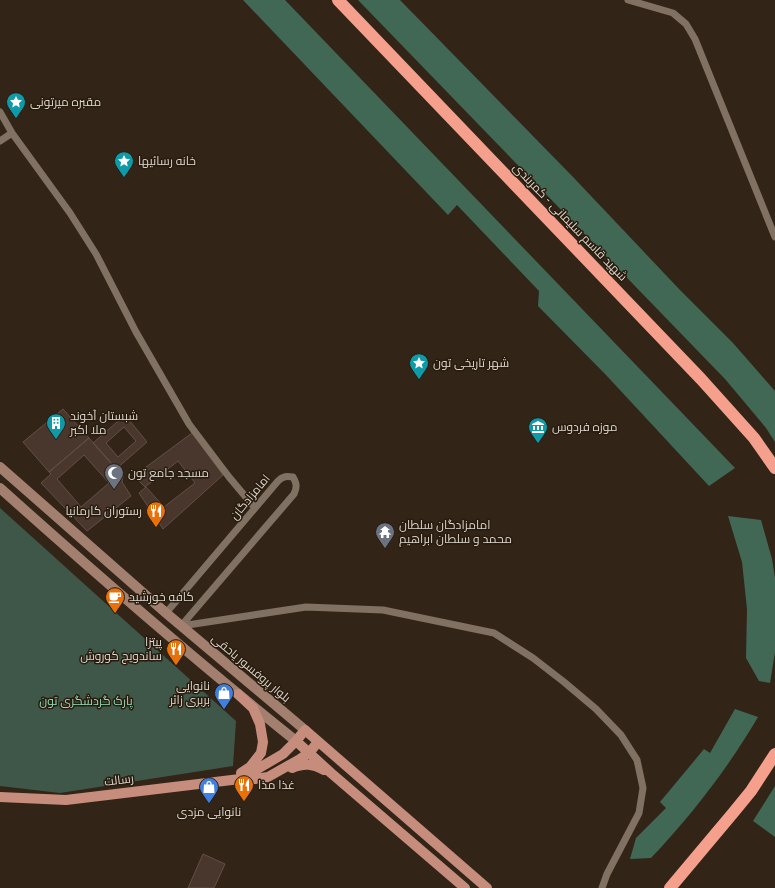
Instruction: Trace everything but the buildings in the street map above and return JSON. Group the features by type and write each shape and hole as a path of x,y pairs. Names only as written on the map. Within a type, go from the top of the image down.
{"highway":[{"name":"شهید قاسم سلیمانی - کمربندی","path":"338,0 701,379 754,438 775,468"},
{"path":"670,888 734,813 751,791 775,754"},
{"path":"665,888 678,878"}],"main road":[{"name":"بلوار پروفسور یاحقی","path":"0,467 181,626 305,730 486,888"},
{"path":"0,488 90,569 238,694 293,745 293,747 299,749 300,759"},
{"path":"238,694 248,682"},
{"path":"235,780 261,753 263,742 260,724 253,708 238,694"},
{"name":"رسالت","path":"235,780 274,760 293,745 305,730"},
{"name":"رسالت","path":"0,797 66,800 268,777 309,753 318,742"},
{"path":"293,745 309,753 465,888"},
{"path":"268,777 301,764 316,766 331,773"}],"street":[{"path":"628,0 673,13 686,24 695,39 775,237"},
{"path":"0,112 12,133 70,213 96,254 136,332 189,424 229,477 255,508"},
{"path":"0,141 12,133"},
{"name":"امامزادگان","path":"166,613 281,478 287,476 293,478 296,482 294,494 181,626"},
{"path":"181,626 306,607 383,610 494,633 539,663 596,709 621,735 637,760 643,788 639,813 607,874 602,888"}],"green space":[{"path":"243,0 285,0 735,468 709,486 606,375 538,306 539,291 457,205 448,215"},
{"path":"358,0 400,0 733,343 775,391 775,442 766,428 725,379"},
{"name":"پارک گردشگری تون","path":"0,508 236,721 233,766 60,793 0,786"},
{"path":"728,516 761,520 772,559 775,578 775,652 770,683 759,681 746,658 747,609 742,562"},
{"path":"735,709 758,717 722,773 681,825 651,858 630,859 636,838 666,808 660,802 704,749 710,753"},
{"path":"775,786 775,837 753,821"}],"place":[{"name":"مقبره میرتونی","path":"16,119"},
{"name":"خانه رسائیها","path":"124,178"},
{"name":"شهر تاریخی تون","path":"419,380"},
{"name":"شبستان آخوند ملا اکبر","path":"56,440"},
{"name":"موزه فردوس","path":"538,444"},
{"name":"مسجد جامع تون","path":"114,490"},
{"name":"رستوران کارمانیا","path":"156,528"},
{"name":"امامزادگان سلطان محمد و سلطان ابراهیم","path":"385,549"},
{"name":"کافه خورشید","path":"115,614"},
{"name":"پيتزا ساندویچ کوروش","path":"176,666"},
{"name":"نانوایی بربری زائر","path":"224,710"},
{"name":"غذا مذا","path":"244,802"},
{"name":"نانوایی مزدی","path":"209,804"}]}
